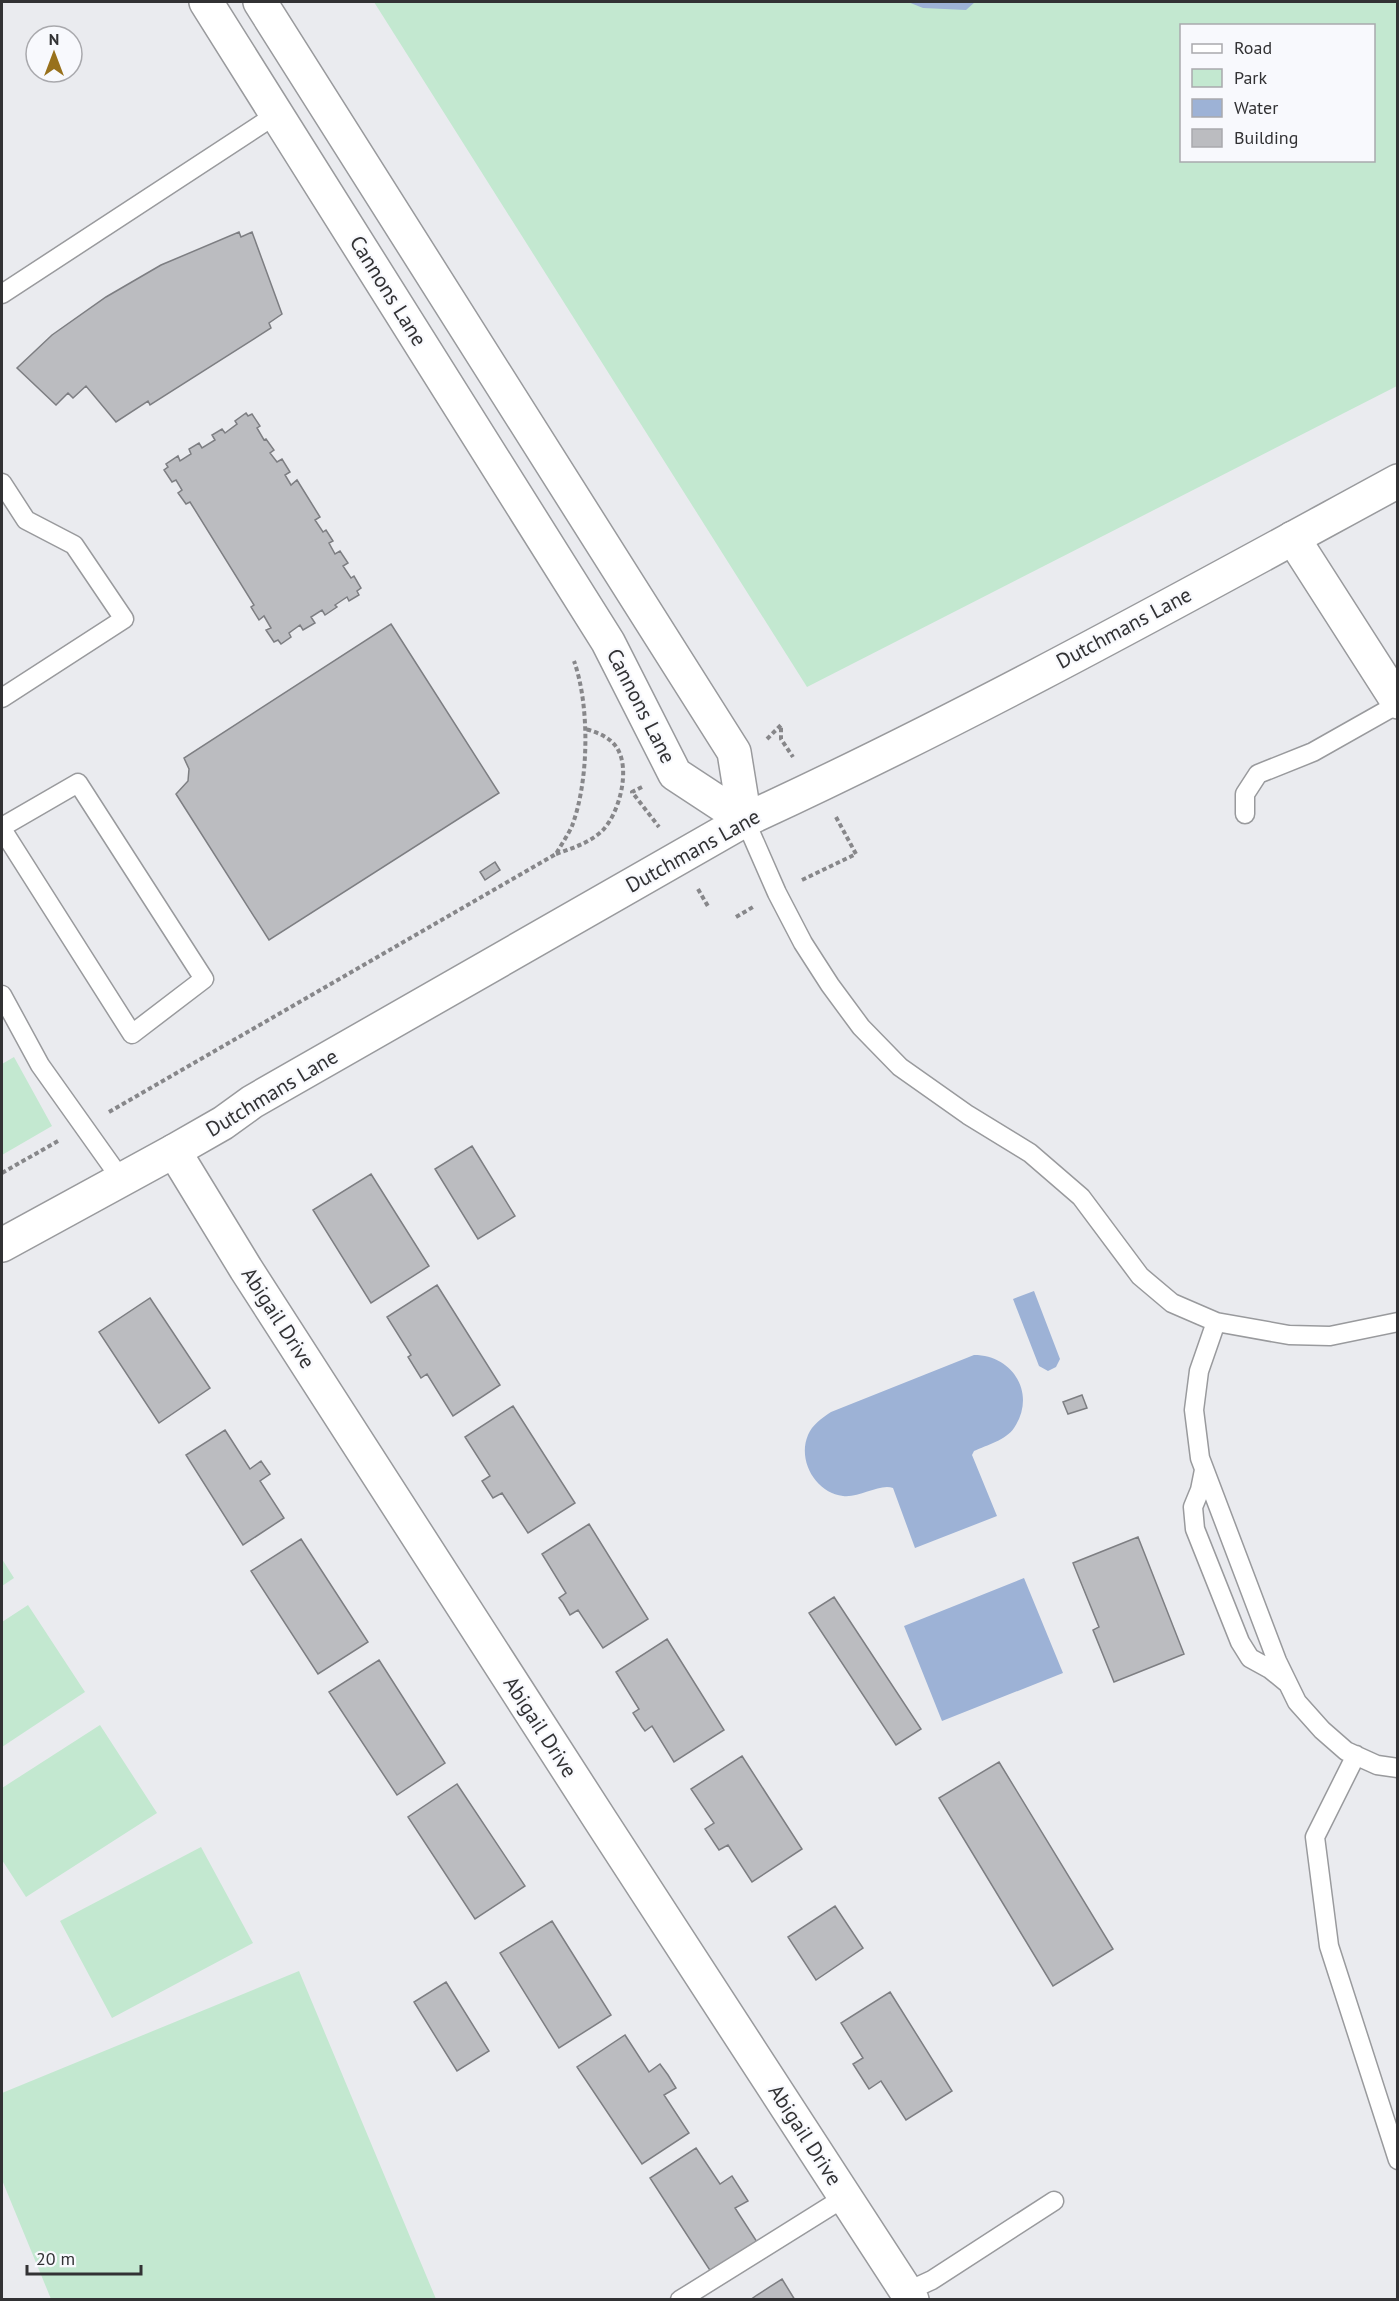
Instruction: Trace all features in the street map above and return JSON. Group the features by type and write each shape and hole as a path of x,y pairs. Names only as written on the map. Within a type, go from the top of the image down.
{"main road":[{"name":"Cannons Lane","path":"206,2 608,642 675,774 745,820"},
{"path":"260,2 734,752 745,820"},
{"name":"Dutchmans Lane","path":"2,1245 174,1151 262,1096 745,820 815,788 993,697 1398,481"},
{"path":"1293,538 1398,703"},
{"name":"Abigail Drive","path":"174,1151 246,1269 910,2295"}],"lane":[{"path":"2,294 277,114"},
{"path":"2,483 26,520 74,545 124,619 2,698"},
{"path":"1245,814 1245,794 1258,774 1313,752 1398,703"},
{"path":"78,783 204,979 132,1034 2,828 78,783"},
{"path":"745,820 777,893 803,943 830,986 861,1028 900,1067 1030,1153 1081,1197 1140,1276 1172,1303 1216,1322 1289,1335 1330,1336 1398,1322"},
{"path":"2,995 40,1065 121,1179"},
{"path":"1216,1322 1199,1371 1194,1410 1200,1458 1277,1661 1297,1702 1322,1730 1346,1751 1377,1765 1398,1768"},
{"path":"1204,1470 1200,1490 1193,1507 1195,1529 1240,1642 1250,1658 1270,1669 1289,1685"},
{"path":"1356,1755 1315,1836 1329,1946 1398,2160"},
{"path":"680,2300 845,2197"},
{"path":"910,2295 1054,2201"}],"path":[{"path":"556,854 572,826 583,775 585,729 579,674 573,658"},
{"path":"2,1173 556,854 582,846 602,830 616,811 623,771 618,748 607,738 585,729"},
{"path":"736,918 777,893 856,854 843,828 815,788"},
{"path":"621,792 632,792"}],"green space":[{"path":"374,2 1397,2 1397,386 807,687"},
{"path":"14,1057 52,1126 2,1155 2,1064"},
{"path":"2,1559 14,1578 2,1586"},
{"path":"28,1605 85,1692 2,1747 2,1622"},
{"path":"100,1725 157,1813 26,1897 2,1860 2,1788"},
{"path":"201,1847 253,1943 112,2018 60,1921"},
{"path":"299,1971 436,2299 51,2299 2,2180 2,2093"}],"water":[{"path":"908,2 975,2 966,10 923,8"},
{"path":"1034,1291 1060,1359 1056,1367 1048,1371 1039,1366 1013,1299"},
{"path":"974,1355 988,1357 1010,1369 1022,1390 1023,1402 1020,1415 1011,1432 996,1442 974,1451 972,1455 997,1516 915,1548 893,1488 882,1487 856,1495 843,1496 833,1494 817,1482 807,1465 805,1445 810,1431 821,1419 831,1412"},
{"path":"1024,1578 1063,1673 942,1721 904,1626"}],"building":[{"path":"239,232 241,237 252,232 282,314 269,323 271,328 150,405 148,401 116,422 86,386 73,398 68,393 56,405 17,368 52,335 106,297 161,265"},
{"path":"246,413 248,416 252,414 260,426 257,428 274,450 270,453 277,462 282,459 290,472 285,475 291,485 297,480 320,517 315,520 323,532 326,530 333,541 329,543 335,554 340,551 348,563 343,566 351,578 354,576 361,588 357,591 359,595 349,601 347,597 325,615 322,610 311,617 315,623 303,630 300,625 289,633 291,637 281,644 278,640 274,642 266,630 271,628 264,616 259,620 251,607 254,605 190,502 186,504 178,493 182,490 176,480 172,482 164,470 168,467 166,464 178,456 180,461 191,454 189,449 199,443 202,448 215,440 212,435 222,429 225,433"},
{"path":"391,624 499,793 269,940 176,794 188,781 189,769 184,758"},
{"path":"495,862 500,870 485,880 480,872"},
{"path":"472,1146 515,1216 478,1239 435,1169"},
{"path":"371,1174 429,1266 371,1303 313,1210"},
{"path":"437,1285 500,1385 453,1416 427,1374 421,1378 408,1357 411,1355 387,1317"},
{"path":"150,1298 210,1388 159,1423 99,1332"},
{"path":"1082,1395 1087,1408 1068,1414 1063,1402"},
{"path":"513,1406 575,1503 528,1533 502,1493 493,1498 482,1481 490,1476 465,1437"},
{"path":"225,1430 250,1469 261,1461 270,1474 260,1481 284,1518 243,1545 186,1455"},
{"path":"589,1524 648,1619 603,1648 578,1610 570,1615 559,1598 566,1593 542,1554"},
{"path":"1138,1537 1184,1654 1114,1682 1093,1630 1099,1627 1073,1563"},
{"path":"301,1539 368,1642 318,1674 251,1571"},
{"path":"834,1597 921,1729 896,1745 809,1613"},
{"path":"667,1639 724,1730 674,1762 652,1726 645,1731 642,1727 633,1713 639,1709 616,1672"},
{"path":"379,1660 445,1763 397,1795 329,1692"},
{"path":"742,1756 802,1849 752,1882 728,1845 719,1850 705,1829 714,1823 691,1789"},
{"path":"999,1762 1113,1949 1053,1986 939,1798"},
{"path":"457,1784 525,1886 475,1919 408,1817"},
{"path":"835,1906 863,1948 816,1980 788,1937"},
{"path":"552,1921 611,2015 559,2048 500,1953"},
{"path":"446,1982 489,2051 457,2071 414,2002"},
{"path":"890,1992 952,2091 906,2120 881,2081 869,2089 853,2064 863,2058 841,2023"},
{"path":"625,2035 649,2072 660,2064 668,2075 676,2088 664,2095 689,2133 642,2164 577,2067"},
{"path":"696,2148 720,2184 732,2176 748,2201 735,2208 759,2245 713,2275 650,2178"},
{"path":"782,2279 795,2300 750,2300 757,2295"}]}
